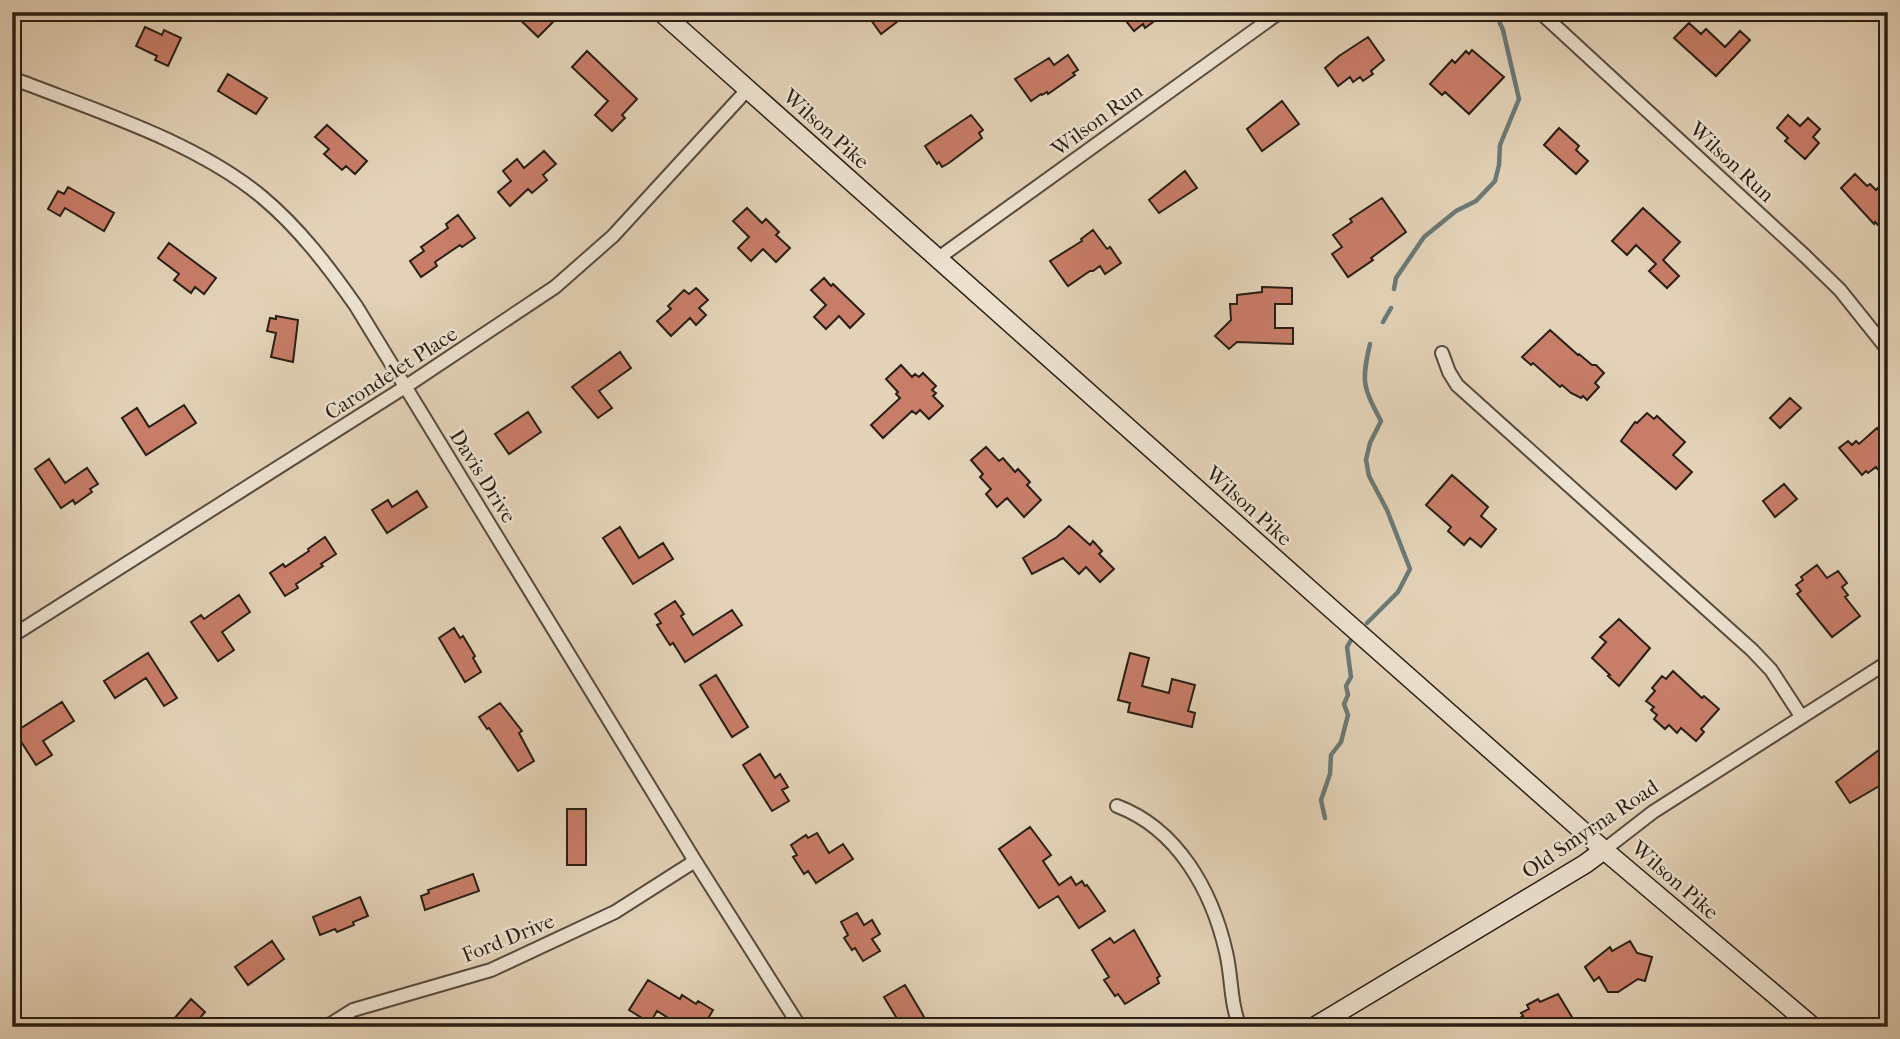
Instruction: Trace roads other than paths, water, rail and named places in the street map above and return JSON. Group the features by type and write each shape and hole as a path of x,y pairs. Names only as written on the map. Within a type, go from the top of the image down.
{"main road":[{"name":"Wilson Pike","path":"670,15 747,90 937,260 1604,850 1813,1027"},
{"name":"Old Smyrna Road","path":"1314,1027 1604,850"}],"street":[{"name":"Wilson Run","path":"937,260 1280,12"},
{"name":"Wilson Run","path":"1540,12 1805,256 1847,299 1888,350"},
{"name":"Davis Drive","path":"12,78 191,150 220,167 260,196 295,227 328,266 356,306 695,861 800,1027"},
{"name":"Carondelet Place","path":"12,636 528,307 584,263 613,236 747,90"},
{"path":"1442,353 1448,372 1457,385 1752,649 1771,670 1801,716"},
{"name":"Old Smyrna Road","path":"1604,850 1646,817 1888,662"},
{"path":"1117,806 1135,812 1163,832 1200,883 1219,927 1226,954 1234,1012 1240,1027"},
{"name":"Ford Drive","path":"326,1027 353,1010 491,970 615,912 695,861"}],"waterway":[{"path":"1394,289 1396,278 1424,237 1456,211 1476,201 1495,181 1500,145 1519,99 1503,30 1495,12"},
{"path":"1383,322 1391,308"},
{"path":"1367,623 1398,592 1410,569 1387,510 1369,476 1366,460 1370,443 1381,421 1365,384 1365,367 1370,344"},
{"path":"1325,818 1321,800 1330,774 1331,755 1341,742 1348,715 1344,704 1348,695 1346,686 1351,677 1347,647 1351,640"}]}
